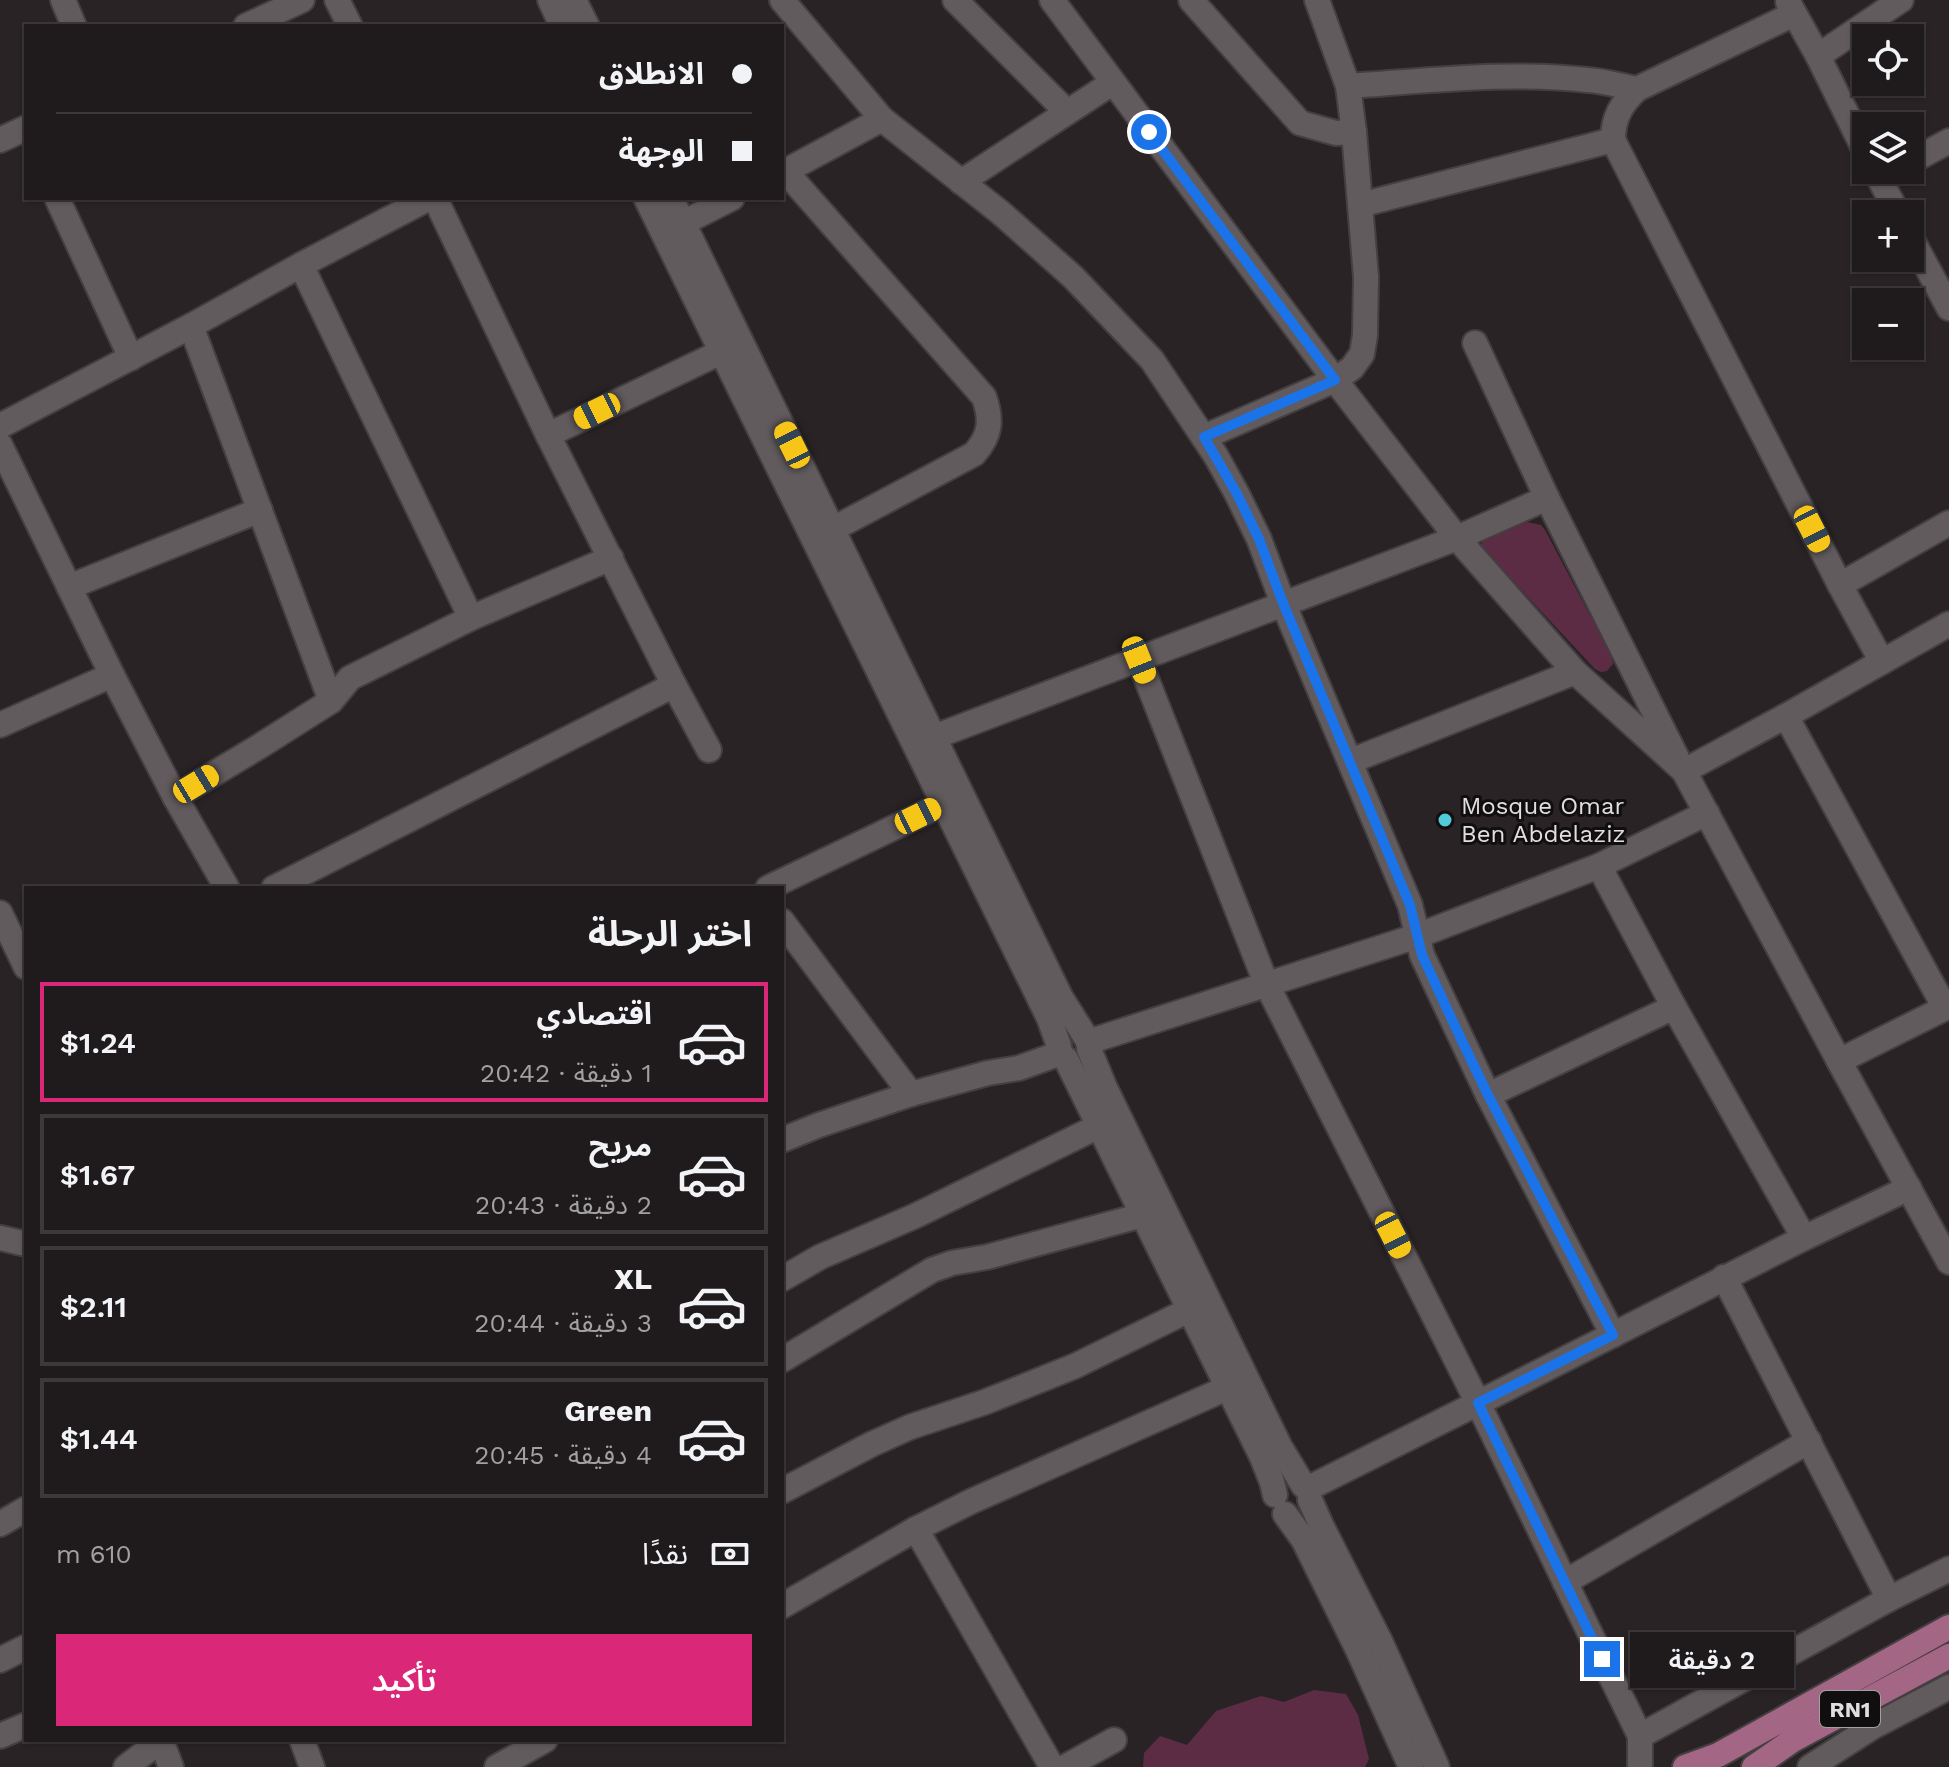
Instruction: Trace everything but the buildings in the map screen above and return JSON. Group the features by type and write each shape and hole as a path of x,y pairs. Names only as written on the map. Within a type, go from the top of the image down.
{"main road":[{"name":"RN1","path":"1685,1767 1718,1755 1949,1627"},
{"name":"RN1","path":"1754,1767 1793,1740 1949,1656"}],"street":[{"path":"63,0 73,24"},
{"path":"250,24 302,0"},
{"path":"337,0 349,24"},
{"path":"550,0 561,24"},
{"path":"574,0 586,24"},
{"path":"955,0 1067,112"},
{"path":"1052,0 1335,380 1457,538 1575,672 1684,771"},
{"path":"1191,0 1300,123 1336,133 1354,132"},
{"path":"1204,437 1335,380 1352,368 1362,354 1366,277 1354,132 1348,86 1317,0"},
{"path":"1818,56 1901,0"},
{"path":"784,1 882,119 1001,213 1073,277 1152,360 1204,437 1254,528 1410,905 1422,955 1488,1095 1613,1335"},
{"path":"1852,125 1790,7 1637,89 1624,101 1617,114 1613,140 1882,662"},
{"path":"1348,86 1547,77 1592,80 1637,89"},
{"path":"961,182 1112,83"},
{"path":"833,529 974,454 983,444 989,426 990,414 984,397 784,172 882,119"},
{"path":"0,140 24,131"},
{"path":"1360,205 1613,140"},
{"path":"1924,154 1949,141"},
{"path":"58,200 131,358"},
{"path":"0,426 425,200"},
{"path":"436,200 548,435 709,750"},
{"path":"647,200 1268,1469 1280,1504 1317,1565 1364,1661 1411,1767"},
{"path":"672,200 1061,998 1087,1042 1105,1088 1280,1447 1307,1491 1437,1767"},
{"path":"683,223 728,200"},
{"path":"1924,262 1949,308"},
{"path":"301,265 471,618"},
{"path":"191,326 331,701"},
{"path":"1475,343 1547,498 1684,771 1949,1262"},
{"path":"548,435 721,352"},
{"path":"0,445 112,675 175,797 226,886"},
{"path":"934,737 1457,538 1547,498"},
{"path":"69,587 260,510"},
{"path":"1840,585 1949,523"},
{"path":"175,797 331,701 350,678 471,618 611,558"},
{"path":"1684,771 1882,662 1947,631"},
{"path":"1139,660 1266,983 1478,1403 1640,1736 1640,1767"},
{"path":"1351,761 1575,672"},
{"path":"0,725 112,675"},
{"path":"278,886 674,685"},
{"path":"1786,716 1947,1007 1839,1061"},
{"path":"772,886 943,804"},
{"path":"1087,1042 1417,936 1599,866 1707,813"},
{"path":"1599,866 1804,1238"},
{"path":"0,913 24,963"},
{"path":"784,924 911,1094"},
{"path":"1488,1095 1674,1007"},
{"path":"1062,1053 1060,1041 1067,1033 1076,1032 1087,1042"},
{"path":"784,1139 911,1094 1019,1068 1062,1053"},
{"path":"784,1278 820,1257 915,1216 1099,1126"},
{"path":"1307,1491 1724,1277 1909,1188"},
{"path":"784,1359 932,1270 1143,1215"},
{"path":"0,1238 24,1244"},
{"path":"1724,1277 1889,1599"},
{"path":"784,1490 910,1427 985,1402 1075,1366 1189,1310"},
{"path":"784,1605 916,1529 972,1501 1227,1388"},
{"path":"1565,1582 1809,1441"},
{"path":"1280,1504 1296,1516 1301,1514 1306,1510 1307,1491"},
{"path":"0,1524 24,1510"},
{"path":"916,1529 1052,1767"},
{"path":"1640,1736 1949,1569"},
{"path":"0,1660 24,1648"},
{"path":"1810,1767 1874,1726 1949,1687"},
{"path":"1859,1704 1874,1726"},
{"path":"0,1736 24,1726"},
{"path":"1065,1767 1114,1740"},
{"path":"126,1767 158,1742"},
{"path":"162,1742 171,1767"},
{"path":"303,1742 312,1767"},
{"path":"497,1767 541,1742"}],"shaded area":[{"path":"1527,522 1541,525 1545,530 1612,657 1613,664 1607,671 1595,669 1484,550 1481,544 1484,540"},
{"path":"1314,1690 1346,1694 1358,1715 1369,1759 1365,1767 1143,1767 1144,1753 1160,1736 1187,1745 1216,1711 1261,1696 1284,1702"}],"place":[{"name":"Mosque Omar Ben Abdelaziz","path":"1445,820"}],"route":[{"path":"1149,132 1335,380 1204,437 1259,539 1410,905 1422,955 1488,1095 1613,1335 1478,1403 1602,1659"}]}
